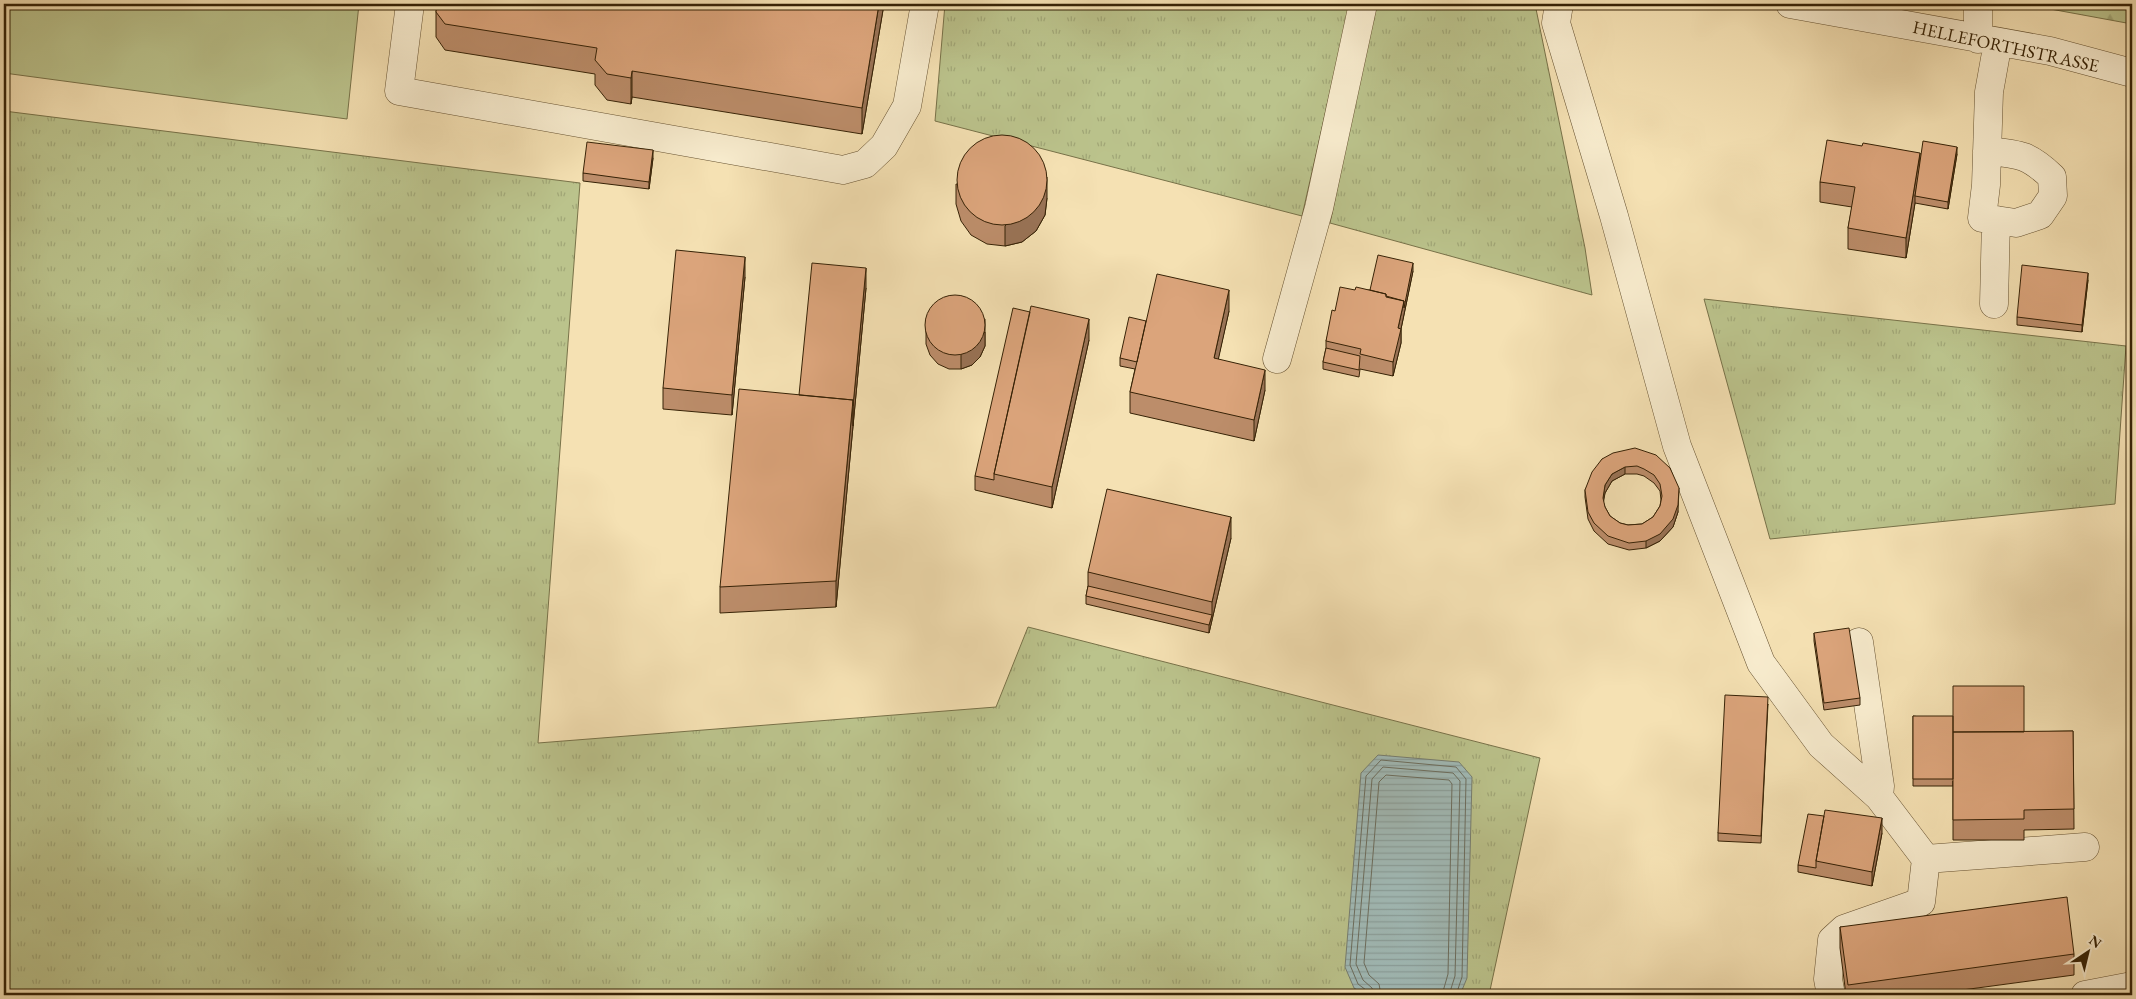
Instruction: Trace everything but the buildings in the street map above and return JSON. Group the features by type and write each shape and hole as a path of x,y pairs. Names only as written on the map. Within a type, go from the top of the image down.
{"street":[{"path":"410,4 399,90 843,170 865,164 884,146 907,106 924,4"},
{"path":"1277,359 1319,208 1363,4"},
{"path":"1559,4 1556,23 1614,216 1677,446 1761,663 1821,745 1879,797 1926,859 1921,902 1844,929 1832,940 1828,980 1831,995"},
{"name":"HELLEFORTHSTRASSE","path":"1790,4 2050,52 2132,73"},
{"path":"1978,4 1988,40 1989,92 1982,218 2016,223 2040,215 2053,196 2052,177 2038,163 2018,154 1987,151"},
{"path":"1994,304 1996,220"},
{"path":"1859,642 1880,786 1879,797"},
{"path":"1926,859 2085,847"},
{"path":"2085,995 2132,986"}],"green space":[{"path":"4,4 359,4 347,119 4,73"},
{"path":"945,4 1350,4 1302,216 935,121"},
{"path":"1375,4 1535,4 1585,248 1592,295 1330,223"},
{"path":"2023,4 2132,4 2132,24"},
{"path":"4,111 580,183 538,743 996,707 1028,627 1540,758 1489,995 4,995"},
{"path":"1704,299 2126,346 2115,504 1770,539"}],"water":[{"path":"1378,755 1459,762 1472,777 1467,978 1460,995 1366,995 1354,988 1345,967 1361,773"}]}
